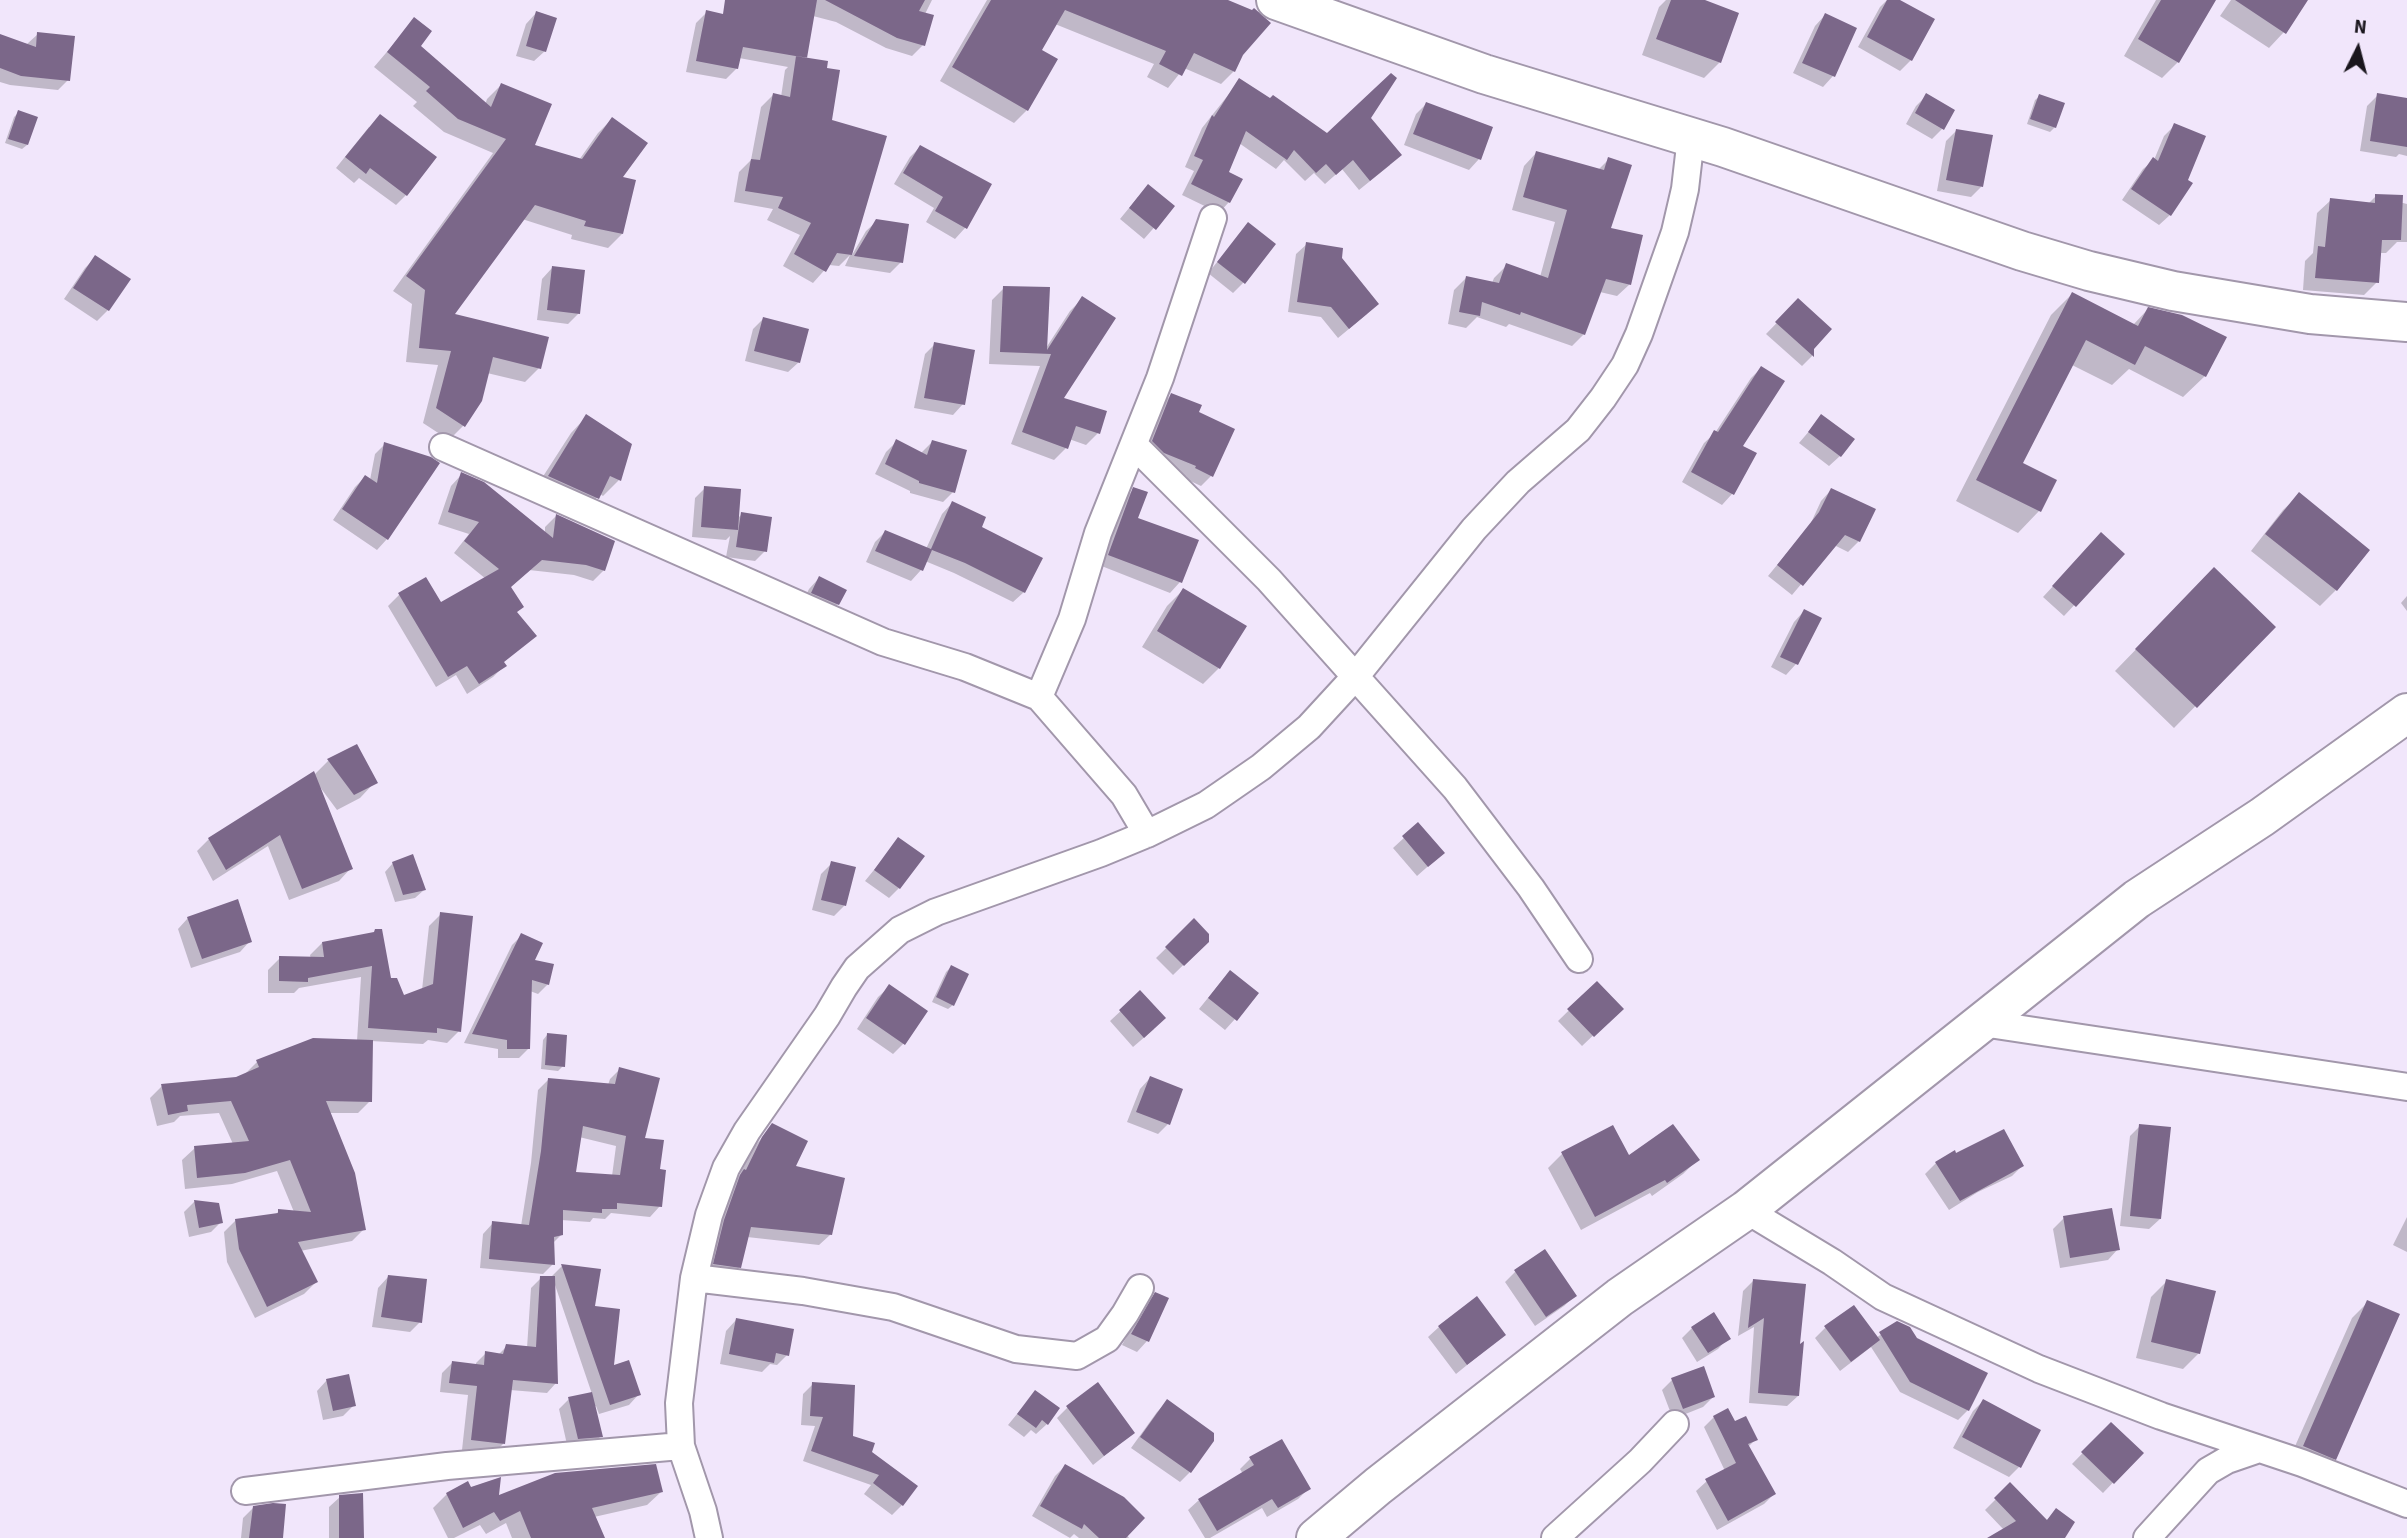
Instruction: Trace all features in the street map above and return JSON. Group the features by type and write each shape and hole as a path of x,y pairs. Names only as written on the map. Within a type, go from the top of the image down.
{"main road":[{"path":"1276,0 1484,74 1691,137 2022,251 2089,271 2173,291 2310,314 2407,322"},
{"path":"1316,1538 1378,1486 1620,1297 1746,1210 2137,899 2262,817 2407,713"}],"street":[{"path":"709,1538 703,1511 681,1446 679,1403 694,1278 709,1215 726,1168 747,1131 844,987 858,968 900,930 936,912 1101,853 1206,805 1261,767 1309,727 1355,677 1474,529 1518,482 1578,430 1625,365 1639,334 1675,232 1685,189 1691,137"},
{"path":"1039,696 1072,619 1098,533 1160,378 1213,218"},
{"path":"1134,445 1269,580 1455,788 1531,888 1579,959"},
{"path":"443,447 883,642 965,667 1039,696 1124,796 1147,834"},
{"path":"1982,1023 2407,1087"},
{"path":"1746,1210 1832,1262 1883,1297 2027,1364 2161,1416 2302,1463 2407,1504"},
{"path":"694,1278 803,1291 893,1307 1016,1349 1077,1356 1107,1339 1140,1288"},
{"path":"1555,1538 1640,1461 1675,1424"},
{"path":"245,1491 447,1466 681,1446"},
{"path":"2147,1538 2208,1471 2227,1460 2259,1449"}],"building":[{"path":"725,0 817,0 807,58 743,47 738,69 696,61 706,10 723,14"},
{"path":"825,0 925,0 919,11 934,15 925,46 897,38"},
{"path":"991,0 1228,0 1252,10 1254,8 1271,23 1243,55 1235,72 1194,53 1182,76 1159,64 1166,51 1065,10 1042,50 1058,59 1028,111 952,67"},
{"path":"1671,0 1705,0 1739,13 1721,63 1656,39"},
{"path":"1887,0 1900,0 1935,19 1912,61 1867,37"},
{"path":"2161,0 2216,0 2179,63 2138,39"},
{"path":"2235,0 2308,0 2286,34"},
{"path":"536,11 557,18 546,52 526,46"},
{"path":"1825,13 1857,28 1835,77 1802,63"},
{"path":"414,17 432,31 421,46 491,107 501,83 552,104 535,145 582,159 612,117 648,143 623,177 636,180 623,234 584,226 586,221 535,205 455,314 549,337 541,369 493,357 482,401 465,427 436,408 451,351 419,348 425,290 406,276 506,139 458,119 426,91 430,87 387,52"},
{"path":"37,32 75,36 70,81 21,76 0,68 0,34 36,47"},
{"path":"796,56 828,61 827,68 840,70 832,120 887,136 852,255 837,253 826,272 794,254 811,223 778,208 783,197 745,191 751,159 760,160 773,93 790,97"},
{"path":"1391,73 1397,78 1371,118 1402,155 1370,181 1353,160 1336,175 1326,164 1316,173 1294,150 1287,160 1246,131 1229,172 1243,179 1230,203 1191,184 1203,160 1194,156 1212,115 1214,117 1239,78 1270,98 1273,95 1327,133"},
{"path":"1926,93 1955,110 1944,130 1915,113"},
{"path":"2377,93 2407,98 2407,147 2370,141"},
{"path":"2039,94 2065,103 2056,128 2030,119"},
{"path":"1426,102 1493,127 1481,160 1413,134"},
{"path":"18,110 38,117 28,145 8,139"},
{"path":"380,114 437,157 407,196 370,168 366,174 345,157"},
{"path":"2174,123 2206,136 2188,180 2193,183 2171,216 2131,189 2153,157 2158,161"},
{"path":"1956,129 1993,135 1983,187 1946,180"},
{"path":"920,145 992,184 967,229 935,211 943,197 903,173"},
{"path":"1536,151 1604,170 1608,157 1632,165 1611,228 1643,235 1631,285 1606,279 1585,335 1521,312 1520,315 1482,302 1480,316 1459,312 1466,276 1499,283 1506,263 1548,278 1567,210 1523,197"},
{"path":"1148,184 1175,206 1156,230 1129,208"},
{"path":"2375,194 2403,195 2401,240 2382,240 2379,283 2315,278 2318,246 2325,247 2330,198 2375,203"},
{"path":"876,219 909,224 903,263 854,256"},
{"path":"1248,222 1276,244 1245,284 1217,262"},
{"path":"1306,242 1343,248 1342,258 1379,304 1349,329 1331,307 1297,302"},
{"path":"95,255 131,279 109,311 73,288"},
{"path":"552,266 585,270 580,314 547,310"},
{"path":"1003,286 1050,287 1047,350 1082,296 1116,318 1064,398 1107,411 1100,434 1076,426 1068,449 1022,432 1051,354 1000,352"},
{"path":"2072,292 2138,326 2148,307 2182,315 2227,337 2206,377 2145,346 2135,365 2086,340 2023,463 2057,480 2041,512 1976,480"},
{"path":"1798,298 1832,329 1814,349 1814,357 1775,322"},
{"path":"763,317 809,329 800,363 754,351"},
{"path":"934,342 975,350 965,405 924,398"},
{"path":"1761,366 1785,381 1743,446 1757,453 1734,495 1691,472 1714,430 1718,432"},
{"path":"1171,393 1202,405 1199,412 1235,429 1213,477 1195,468 1196,466 1164,453 1152,441"},
{"path":"586,414 632,444 621,481 610,476 599,499 548,476"},
{"path":"1821,414 1855,439 1841,457 1808,432"},
{"path":"896,439 927,455 932,440 967,450 955,493 919,483 885,464"},
{"path":"384,442 431,457 440,463 388,540 342,509 365,475 377,483"},
{"path":"461,472 484,482 553,538 556,514 615,541 605,571 586,565 542,560 511,587 524,607 517,612 537,636 504,662 507,666 479,684 467,666 448,677 398,593 426,577 441,602 499,569 464,541 479,522 448,512"},
{"path":"704,486 741,489 738,530 701,527"},
{"path":"1133,487 1148,492 1138,518 1199,540 1182,583 1108,555"},
{"path":"1831,488 1876,509 1860,542 1845,535 1803,586 1777,565 1819,512"},
{"path":"2299,492 2370,550 2337,591 2265,534"},
{"path":"952,501 986,517 982,527 1043,558 1025,593 932,550 923,571 875,551 885,530 931,549"},
{"path":"741,512 772,517 767,552 736,547"},
{"path":"2101,532 2125,554 2076,607 2052,586"},
{"path":"2214,567 2276,627 2197,708 2135,649"},
{"path":"819,576 847,590 839,605 811,593"},
{"path":"1183,588 1247,626 1220,669 1157,631"},
{"path":"1804,609 1822,618 1798,665 1780,657"},
{"path":"357,744 378,783 354,795 327,759"},
{"path":"314,771 353,869 302,889 280,835 226,870 208,838"},
{"path":"1418,822 1445,853 1428,867 1402,836"},
{"path":"898,837 925,856 900,889 874,870"},
{"path":"413,854 426,890 403,895 392,862"},
{"path":"831,861 856,867 846,906 821,900"},
{"path":"238,899 252,942 202,959 187,917"},
{"path":"440,912 473,916 461,1032 437,1028 437,1033 368,1028 372,966 308,978 308,982 279,981 279,956 324,957 322,942 382,929 391,978 397,978 404,995 433,984"},
{"path":"1194,918 1209,934 1209,942 1184,966 1165,947"},
{"path":"521,933 543,943 535,960 554,964 549,985 532,980 530,1049 507,1049 507,1040 472,1034"},
{"path":"951,965 969,974 954,1006 936,997"},
{"path":"1230,970 1259,993 1237,1021 1208,998"},
{"path":"1597,981 1624,1009 1594,1037 1567,1009"},
{"path":"889,984 928,1011 905,1045 866,1018"},
{"path":"1140,990 1166,1018 1144,1038 1119,1010"},
{"path":"547,1033 567,1035 565,1067 545,1065"},
{"path":"313,1038 373,1040 372,1102 326,1101 355,1173 366,1230 298,1242 318,1282 267,1307 239,1249 235,1219 278,1213 278,1209 311,1212 290,1160 245,1173 197,1178 194,1146 249,1141 231,1101 187,1105 188,1111 168,1115 161,1084 236,1077 259,1067 256,1060"},
{"path":"619,1067 660,1078 645,1138 664,1140 660,1169 666,1170 662,1207 617,1203 617,1209 602,1209 602,1213 563,1210 563,1235 554,1237 555,1265 489,1259 492,1221 529,1225 541,1151 548,1078 615,1084","holes":["583,1126 626,1136 620,1175 576,1172"]},
{"path":"1150,1076 1183,1089 1170,1125 1136,1112"},
{"path":"772,1123 808,1141 796,1166 845,1178 832,1235 751,1227 741,1268 713,1264 724,1220 740,1175 746,1170"},
{"path":"1673,1124 1700,1160 1667,1183 1665,1180 1595,1217 1561,1152 1613,1125 1629,1155"},
{"path":"2139,1124 2171,1127 2161,1219 2130,1216"},
{"path":"2004,1129 2024,1166 1960,1201 1935,1162 1955,1150 1956,1153"},
{"path":"194,1200 219,1203 223,1223 199,1228"},
{"path":"2112,1208 2120,1250 2070,1258 2063,1216"},
{"path":"1545,1249 1577,1296 1546,1317 1514,1270"},
{"path":"561,1264 601,1269 595,1306 620,1309 614,1365 629,1360 641,1395 610,1405"},
{"path":"388,1275 427,1279 422,1323 381,1317"},
{"path":"540,1276 555,1276 558,1384 513,1380 505,1444 471,1440 477,1386 449,1383 452,1361 484,1365 485,1351 503,1354 506,1344 536,1347"},
{"path":"1753,1279 1806,1284 1800,1344 1804,1341 1799,1396 1758,1393 1764,1318 1748,1328"},
{"path":"2166,1279 2216,1291 2200,1354 2151,1342"},
{"path":"1155,1292 1169,1298 1149,1342 1131,1334"},
{"path":"1477,1296 1506,1335 1467,1365 1438,1326"},
{"path":"2367,1300 2400,1314 2336,1460 2303,1446"},
{"path":"1854,1305 1880,1340 1851,1362 1824,1326"},
{"path":"1714,1312 1731,1339 1708,1353 1691,1327"},
{"path":"736,1318 794,1329 789,1356 776,1353 774,1363 729,1354"},
{"path":"1897,1321 1910,1327 1917,1338 1988,1373 1969,1411 1910,1382 1879,1332"},
{"path":"1704,1366 1715,1397 1683,1409 1671,1378"},
{"path":"349,1374 356,1406 333,1411 326,1379"},
{"path":"812,1382 855,1385 853,1436 875,1443 872,1452 918,1486 903,1506 873,1483 879,1475 811,1451 823,1417 810,1416"},
{"path":"1098,1382 1135,1433 1104,1456 1066,1406"},
{"path":"1035,1390 1060,1408 1048,1425 1042,1420 1036,1428 1017,1414"},
{"path":"592,1392 603,1437 578,1439 568,1397"},
{"path":"1167,1399 1214,1433 1214,1441 1191,1473 1140,1437"},
{"path":"1983,1399 2041,1430 2021,1468 1962,1437"},
{"path":"1728,1408 1735,1421 1746,1416 1758,1440 1748,1444 1776,1494 1728,1521 1705,1479 1736,1463 1713,1416"},
{"path":"2111,1422 2144,1453 2114,1484 2081,1452"},
{"path":"1282,1439 1311,1489 1278,1508 1272,1499 1217,1531 1198,1499 1254,1465 1249,1457"},
{"path":"656,1464 663,1492 592,1508 605,1538 531,1538 520,1511 500,1521 494,1512 463,1528 446,1493 468,1481 471,1487 501,1477 499,1495 555,1473"},
{"path":"1065,1464 1124,1497 1145,1518 1126,1538 1099,1538 1084,1524 1082,1529 1040,1506"},
{"path":"2010,1482 2047,1520 2056,1508 2075,1522 2065,1538 1987,1538 2016,1521 1994,1498"},
{"path":"363,1493 364,1538 339,1538 339,1495"},
{"path":"286,1504 283,1538 249,1538 253,1506"}]}
